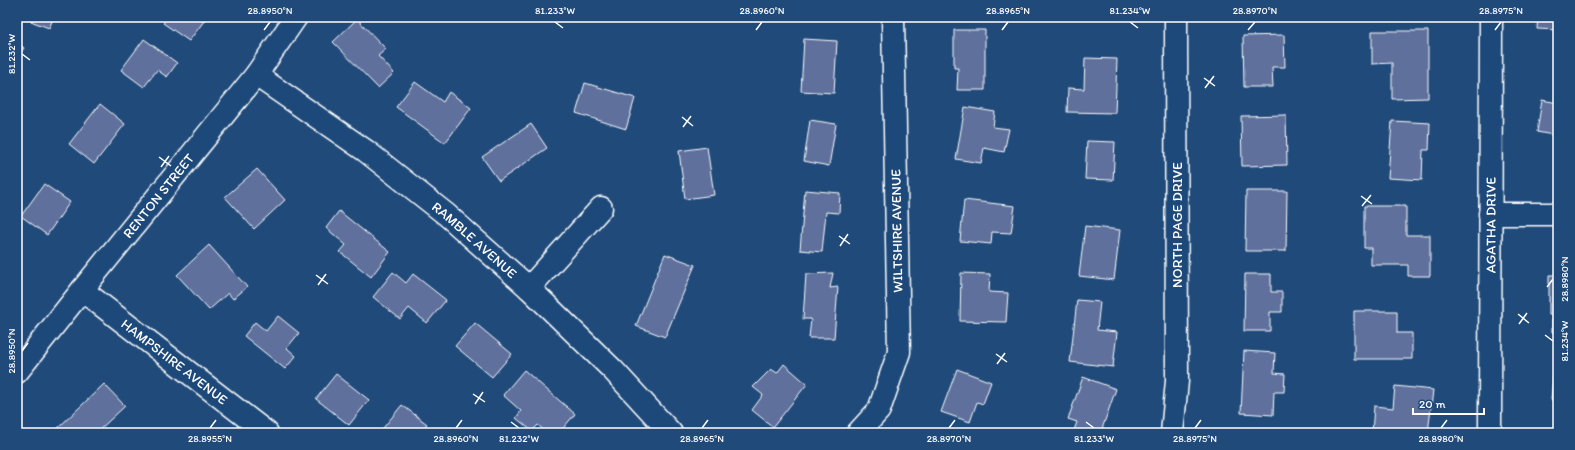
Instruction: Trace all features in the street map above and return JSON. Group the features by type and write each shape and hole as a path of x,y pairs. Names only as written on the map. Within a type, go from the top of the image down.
{"street":[{"name":"RENTON STREET","path":"17,372 256,74 296,17"},
{"name":"WILTSHIRE AVENUE","path":"858,433 879,410 899,352 893,17"},
{"name":"NORTH PAGE DRIVE","path":"1172,433 1177,381 1176,17"},
{"name":"AGATHA DRIVE","path":"1490,433 1491,17"},
{"name":"RAMBLE AVENUE","path":"256,74 366,151 447,215 529,288 613,370 671,433"},
{"path":"529,288 601,208"},
{"path":"1490,214 1558,214"},
{"name":"HAMPSHIRE AVENUE","path":"82,290 267,433"}],"building":[{"path":"20,17 54,17 49,28"},
{"path":"168,17 207,17 189,41 163,23"},
{"path":"1538,17 1558,17 1558,30 1537,29"},
{"path":"357,19 386,49 378,56 394,73 378,88 333,42"},
{"path":"954,30 985,30 985,90 957,90 958,68 954,68"},
{"path":"1372,31 1428,31 1428,98 1392,99 1392,63 1372,64"},
{"path":"1284,35 1285,67 1272,67 1273,87 1244,87 1243,36"},
{"path":"144,39 177,63 167,77 157,70 144,87 121,70"},
{"path":"804,39 837,41 834,93 801,91"},
{"path":"17,42 24,48 17,58"},
{"path":"1085,58 1117,59 1115,113 1067,112 1068,88 1084,89"},
{"path":"415,82 443,102 449,92 471,108 445,143 396,107"},
{"path":"585,83 635,98 626,129 576,113"},
{"path":"1542,100 1558,103 1558,136 1537,132"},
{"path":"100,104 125,124 94,164 69,144"},
{"path":"965,107 995,112 993,127 1009,129 1004,152 984,148 981,163 956,159"},
{"path":"1286,115 1287,165 1242,166 1241,116"},
{"path":"810,120 836,124 829,166 804,161"},
{"path":"1392,121 1430,123 1429,150 1423,150 1422,180 1388,178"},
{"path":"531,124 547,148 499,181 482,157"},
{"path":"1087,141 1115,142 1113,180 1085,179"},
{"path":"707,147 714,195 685,199 679,151"},
{"path":"257,169 285,200 254,229 225,197"},
{"path":"44,184 70,202 47,235 21,216"},
{"path":"805,190 840,193 839,213 826,212 822,252 800,250"},
{"path":"1246,191 1287,191 1286,251 1245,251"},
{"path":"964,200 1015,206 1011,233 992,232 991,244 960,241"},
{"path":"1364,206 1406,206 1406,235 1430,235 1430,276 1408,276 1408,265 1371,265 1371,248 1364,248"},
{"path":"339,211 390,252 371,277 340,252 346,245 326,228"},
{"path":"1085,226 1120,230 1114,280 1079,276"},
{"path":"209,245 247,287 233,299 228,293 209,310 177,275"},
{"path":"665,254 695,265 665,337 636,326"},
{"path":"393,272 406,283 413,274 446,300 427,323 409,308 400,319 373,297"},
{"path":"833,273 830,288 838,287 834,338 809,338 811,319 803,319 806,274"},
{"path":"961,273 990,274 989,292 1008,293 1006,322 960,321"},
{"path":"1245,274 1271,274 1271,292 1282,292 1282,312 1270,312 1270,331 1244,331"},
{"path":"1549,275 1558,275 1558,332 1552,332 1552,315 1549,315"},
{"path":"1077,300 1100,302 1097,330 1117,332 1113,367 1070,362"},
{"path":"1354,311 1397,311 1397,333 1412,333 1412,359 1354,359"},
{"path":"278,316 299,333 287,348 296,356 285,369 244,336 255,322 266,331"},
{"path":"475,323 512,354 492,377 455,346"},
{"path":"1244,351 1275,353 1274,373 1285,374 1284,392 1274,392 1273,415 1241,413"},
{"path":"784,364 807,384 773,427 752,410 763,395 753,387 771,369 777,373"},
{"path":"957,369 991,382 983,404 977,402 970,422 941,412"},
{"path":"524,370 575,414 559,433 547,433 538,425 532,431 516,418 521,411 503,395"},
{"path":"336,374 369,400 349,425 316,399"},
{"path":"1553,376 1558,376 1558,400 1551,400"},
{"path":"1083,377 1116,389 1102,429 1113,433 1073,433 1077,422 1068,419"},
{"path":"104,384 125,406 96,433 61,433 57,429"},
{"path":"1395,386 1433,390 1428,433 1372,433 1374,406 1393,408"},
{"path":"402,405 427,424 420,433 379,433"}]}
